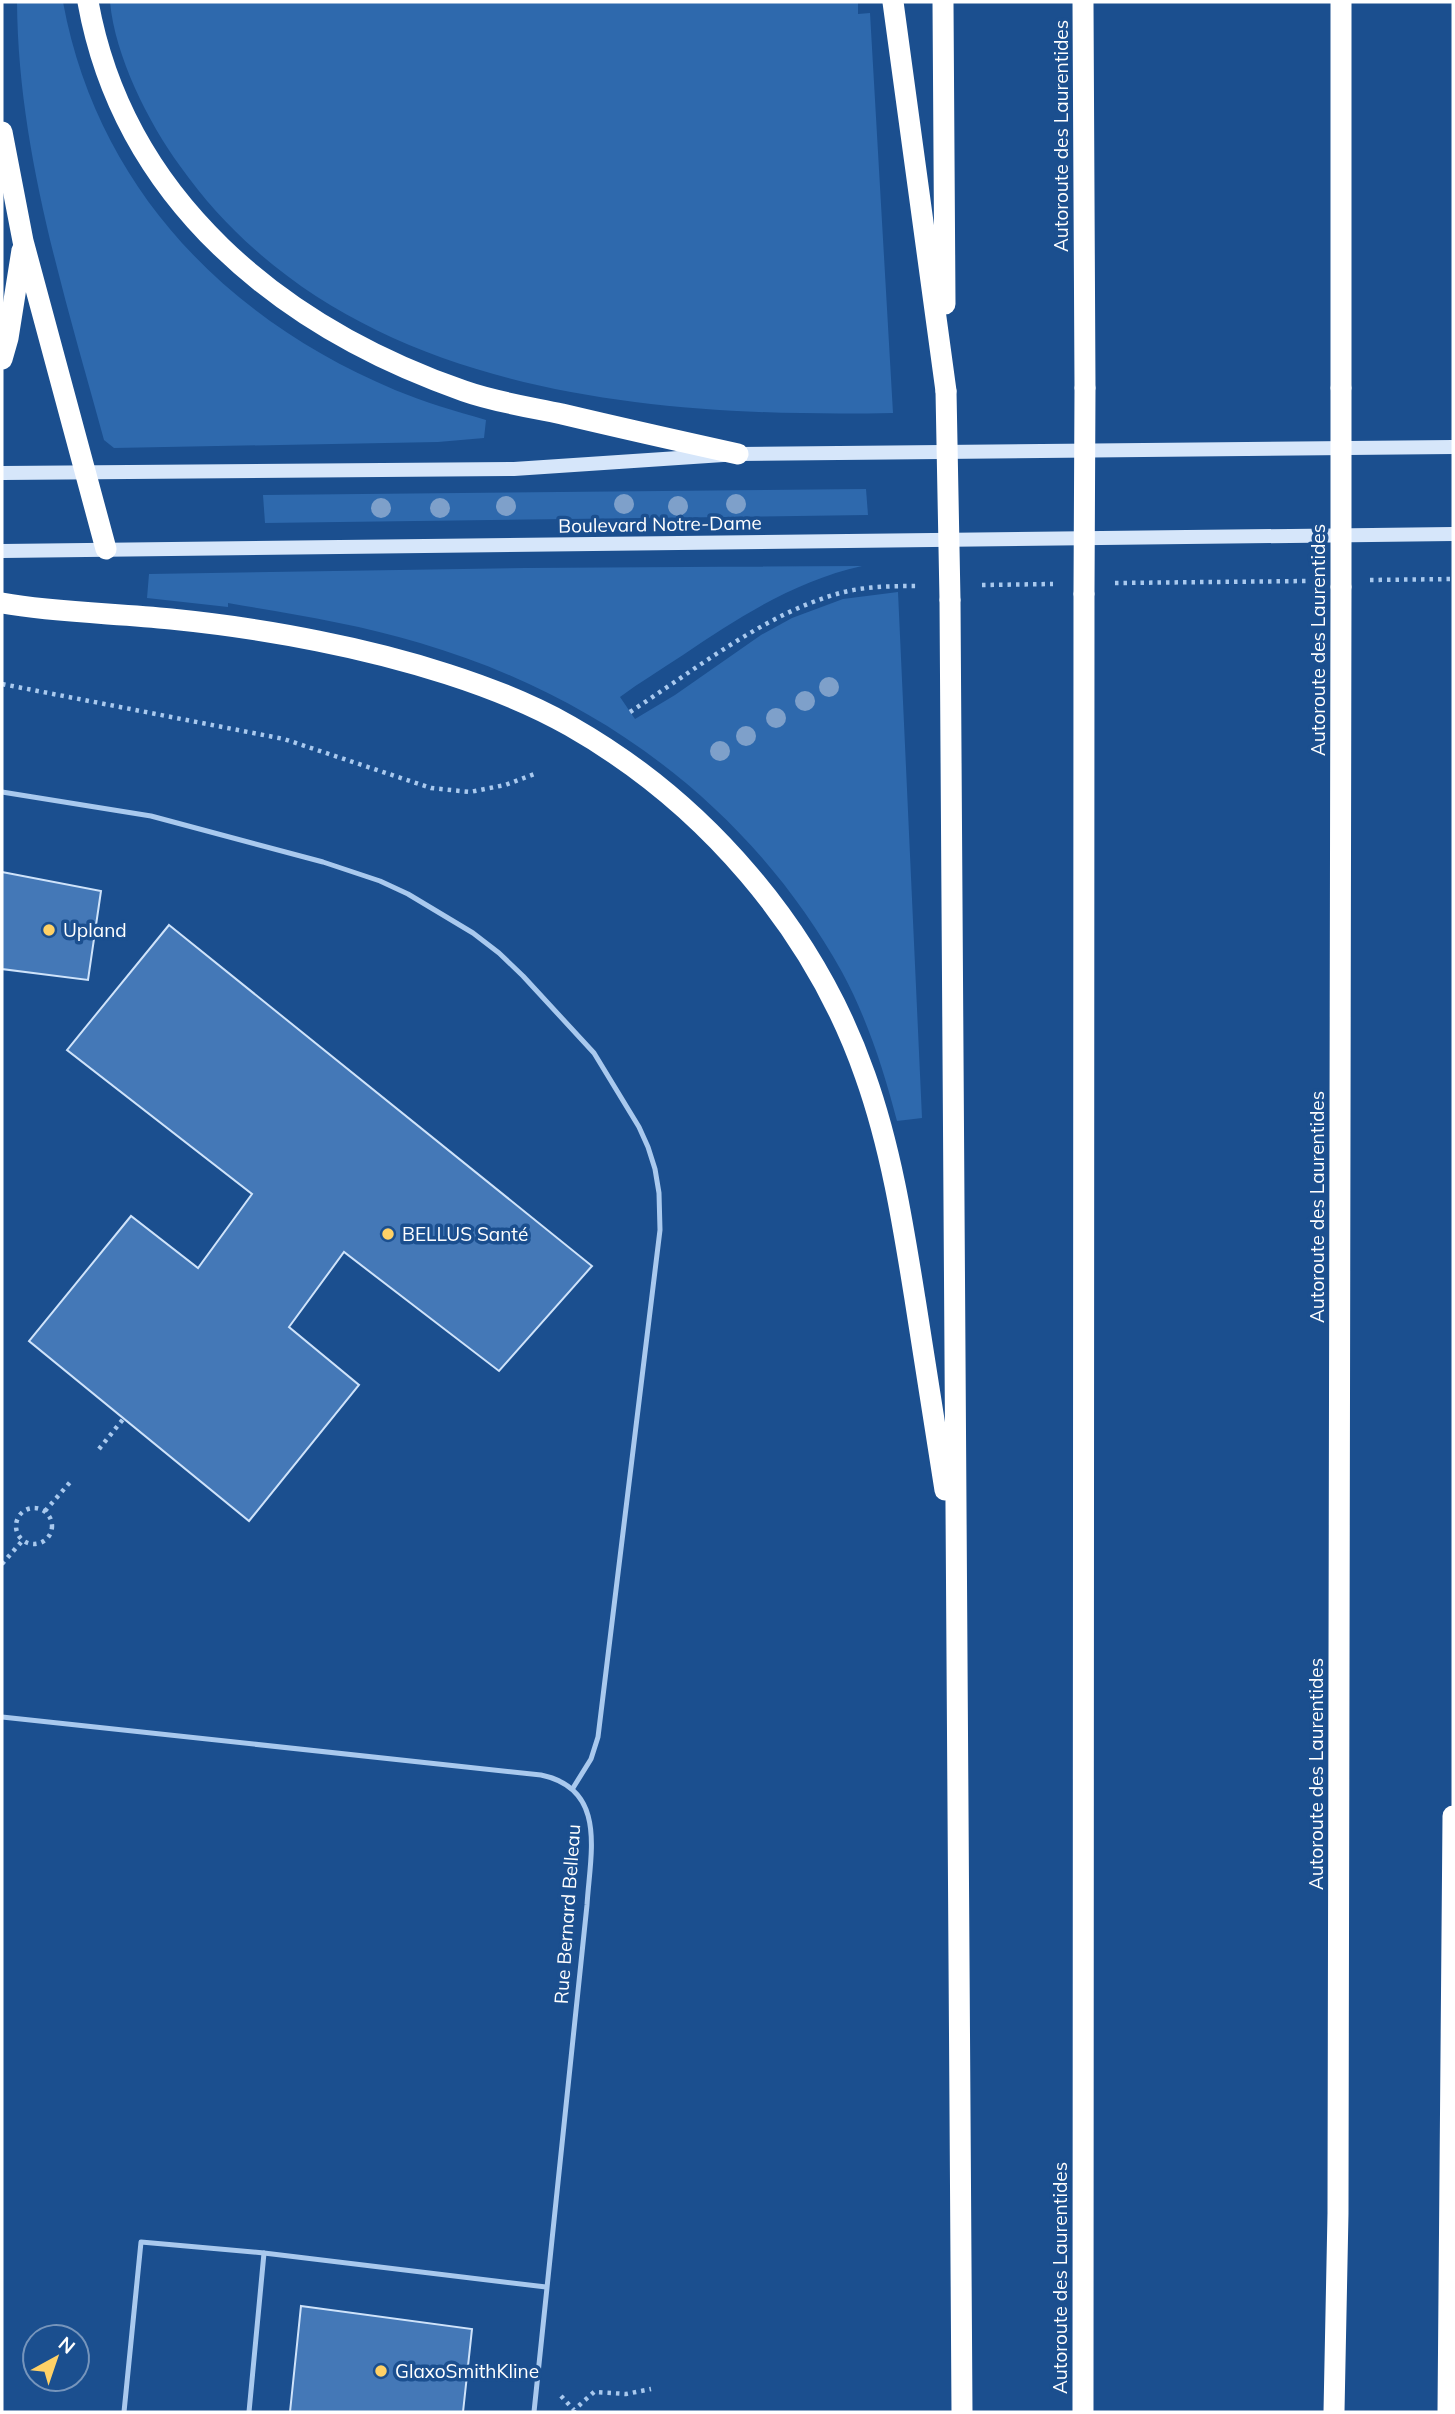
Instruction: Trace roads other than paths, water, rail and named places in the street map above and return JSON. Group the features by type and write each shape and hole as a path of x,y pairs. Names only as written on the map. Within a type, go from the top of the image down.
{"highway":[{"path":"88,2 98,47 111,85 150,162 202,229 247,273 273,293 363,348 466,392 738,454"},
{"path":"893,2 946,391"},
{"path":"943,2 950,600 962,2412"},
{"name":"Autoroute des Laurentides","path":"1083,2 1083,2412"},
{"name":"Autoroute des Laurentides","path":"1334,2412 1338,2213 1341,2"},
{"path":"2,132 23,241 106,549"},
{"path":"2,359 8,338 23,241"},
{"path":"2,603 26,608 171,619 252,630 319,641 437,672 479,686 566,724 637,770 713,836 768,897 798,940 825,985 865,1075 897,1190 956,1560"},
{"path":"1448,2412 1453,1816"}],"street":[{"path":"2,473 514,469 738,454 1453,447"},
{"name":"Boulevard Notre-Dame","path":"2,551 1453,534"}],"lane":[{"path":"2,792 125,811 205,829 323,862 380,881 408,894 473,933 499,953 546,999 594,1053 639,1127 655,1169 660,1230 598,1738 591,1759 573,1788 555,1778 541,1776 2,1717"},
{"name":"Rue Bernard Belleau","path":"534,2412 592,1835 584,1801 573,1788"},
{"path":"124,2412 141,2242 264,2253 546,2287"},
{"path":"249,2412 264,2253"}],"place":[{"name":"Upland","path":"49,930"},
{"name":"BELLUS Santé","path":"388,1234"},
{"name":"GlaxoSmithKline","path":"381,2371"}]}
